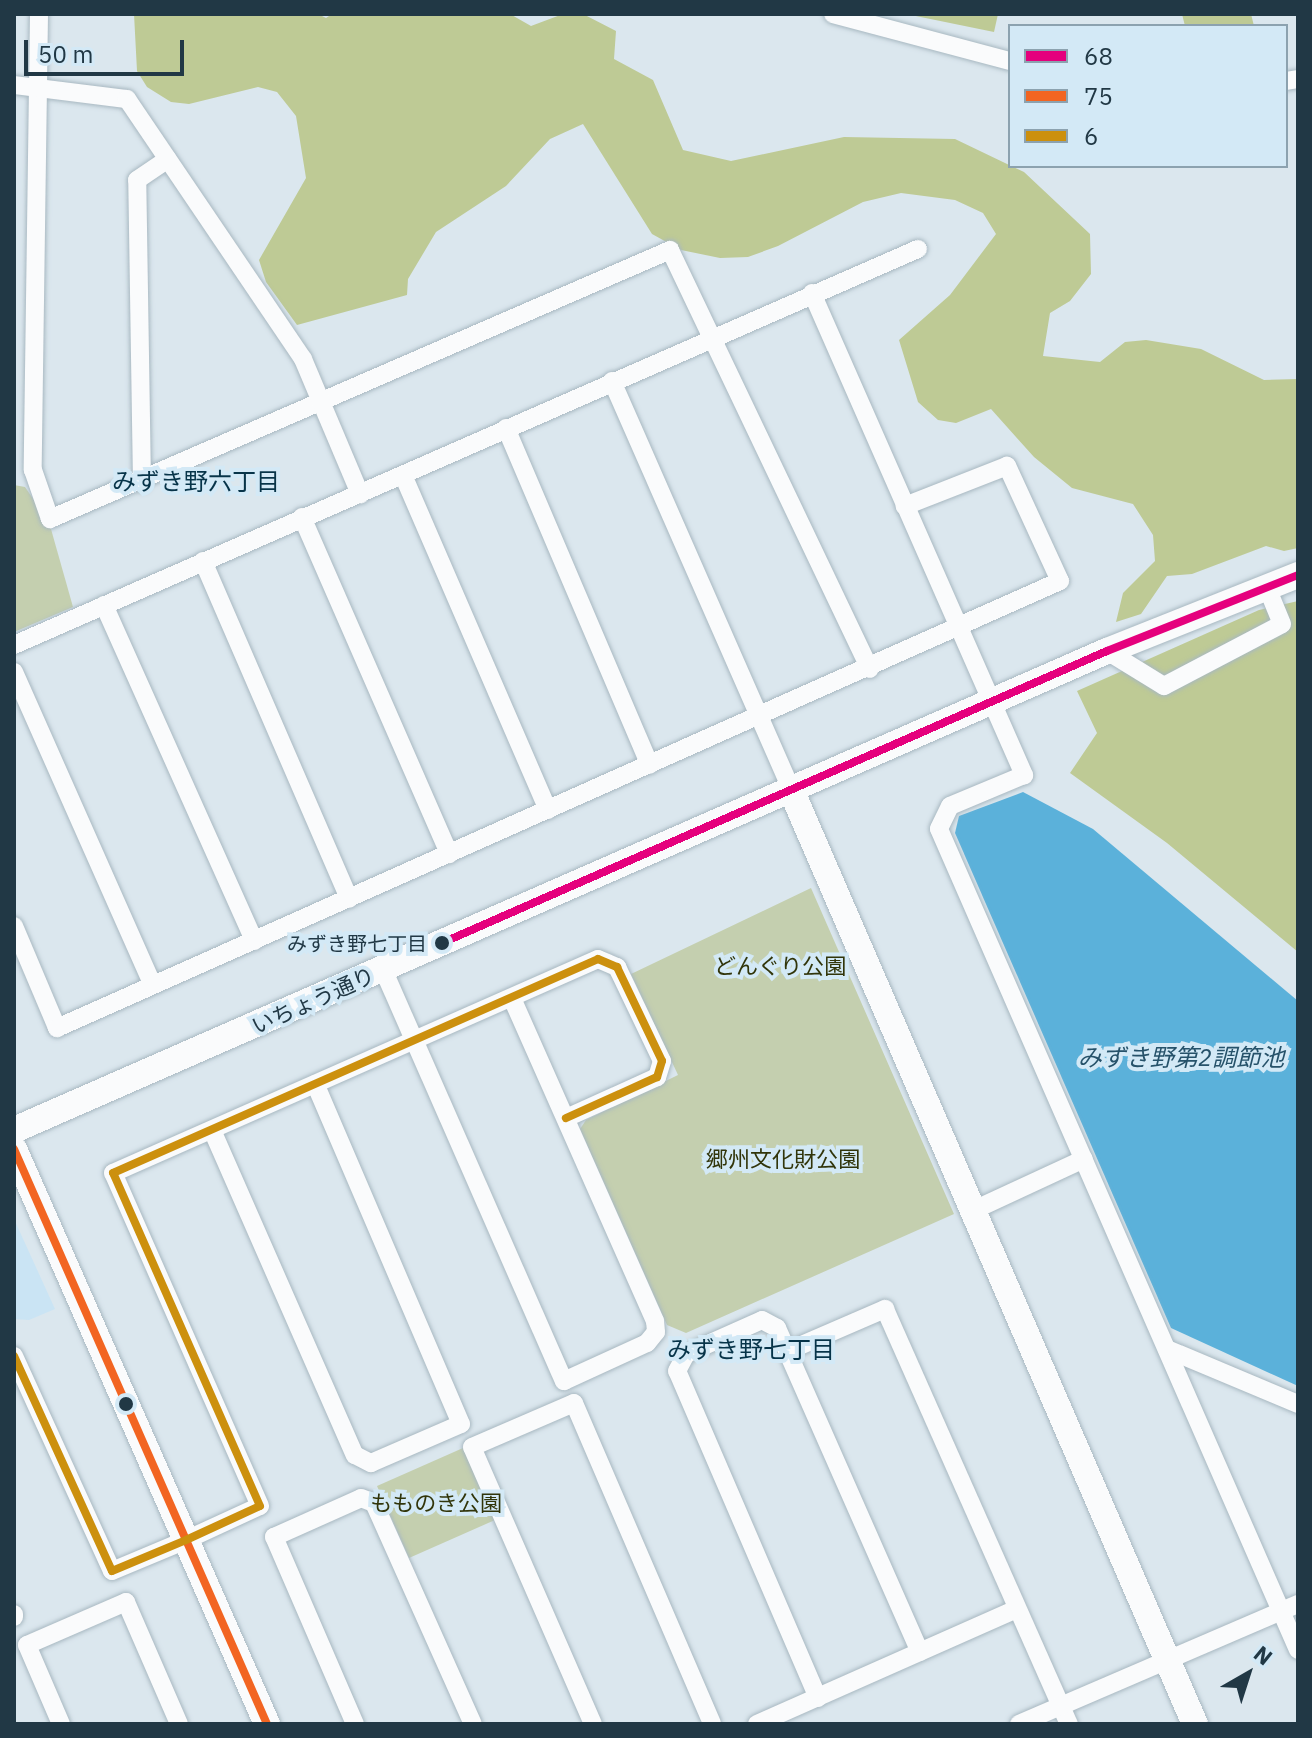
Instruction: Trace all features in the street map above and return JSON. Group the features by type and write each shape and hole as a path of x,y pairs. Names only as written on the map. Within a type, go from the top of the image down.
{"main road":[{"name":"いちょう通り","path":"14,1130 792,792 1107,651 1266,585 1298,575"},
{"path":"792,792 1195,1724"},
{"path":"14,1149 267,1724"}],"street":[{"path":"39,14 39,85 23,469 50,519 142,483 670,250 870,669"},
{"path":"833,14 1008,60"},
{"path":"14,85 39,85 127,99 303,359 360,494"},
{"path":"142,483 137,180 168,159"},
{"path":"14,645 710,337 918,249"},
{"path":"812,293 1024,775 950,806 939,829 1298,1650"},
{"path":"612,381 792,792"},
{"path":"506,428 650,765"},
{"path":"14,926 57,1028 959,630 1060,581 1007,466 905,506"},
{"path":"403,475 548,810"},
{"path":"302,517 449,854"},
{"path":"203,561 349,899"},
{"path":"1107,651 1164,686 1282,624 1266,585"},
{"path":"104,605 254,941"},
{"path":"14,672 153,985"},
{"path":"14,1356 112,1571 186,1540 260,1506 113,1173 598,959 617,967 662,1061 657,1077 566,1118"},
{"path":"383,969 564,1381 647,1343 656,1332 512,998"},
{"path":"212,1130 355,1455 371,1463 461,1424 315,1084"},
{"path":"974,1210 1084,1159"},
{"path":"788,1351 885,1309 1069,1724"},
{"path":"818,1698 677,1371 686,1354 762,1320 777,1328 920,1652"},
{"path":"1167,1349 1298,1404"},
{"path":"593,1724 472,1447 574,1403 712,1724"},
{"path":"355,1724 274,1537 361,1498 374,1503 473,1724"},
{"path":"61,1724 27,1645 126,1602 179,1724"},
{"path":"1019,1724 1167,1657 1298,1604"},
{"path":"757,1724 1017,1609"}],"shaded area":[{"path":"14,1219 55,1309 29,1320 14,1319"}],"green space":[{"path":"134,14 318,14 326,18 332,14 510,14 531,26 563,14 583,14 616,31 614,59 653,80 683,150 731,161 844,137 955,139 1008,164 1008,168 1024,172 1090,234 1091,274 1070,301 1050,313 1043,356 1100,362 1125,342 1146,340 1201,349 1264,380 1298,379 1298,548 1284,551 1266,546 1192,574 1167,576 1141,614 1116,622 1123,593 1155,561 1153,535 1133,504 1072,488 1034,457 991,409 956,423 938,420 918,402 899,340 950,295 996,234 983,213 955,200 901,193 863,202 778,246 748,257 720,258 681,250 652,234 583,124 550,139 506,186 436,232 408,279 407,295 297,325 266,282 259,260 306,178 296,116 277,92 258,87 189,104 171,102 147,87 137,71"},
{"path":"906,14 998,14 994,32"},
{"path":"1182,14 1251,14 1254,24 1184,24"},
{"path":"14,485 25,487 49,522 73,607 14,632"},
{"path":"1298,601 1298,952 1167,843 1070,773 1097,733 1077,691 1259,610"},
{"name":"郷州文化財公園","path":"811,888 954,1214 686,1333 667,1325 580,1129 586,1120 678,1075 631,974"},
{"name":"もものき公園","path":"463,1448 495,1520 409,1558 377,1486"}],"water":[{"name":"みずき野第2調節池","path":"1023,792 1093,829 1298,1001 1298,1386 1171,1328 955,833 959,816"}],"transit line":[{"name":"68","path":"442,943 1107,651 1298,575"},
{"name":"6","path":"14,1356 112,1571 186,1540 260,1506 113,1173 598,959 617,967 662,1061 657,1077 566,1118"},
{"name":"75","path":"14,1149 267,1724"}],"place":[{"name":"みずき野七丁目","path":"442,943"}],"district":[{"name":"みずき野六丁目","path":"196,482"},
{"name":"みずき野七丁目","path":"751,1350"}],"park label":[{"name":"どんぐり公園","path":"780,966"}]}
